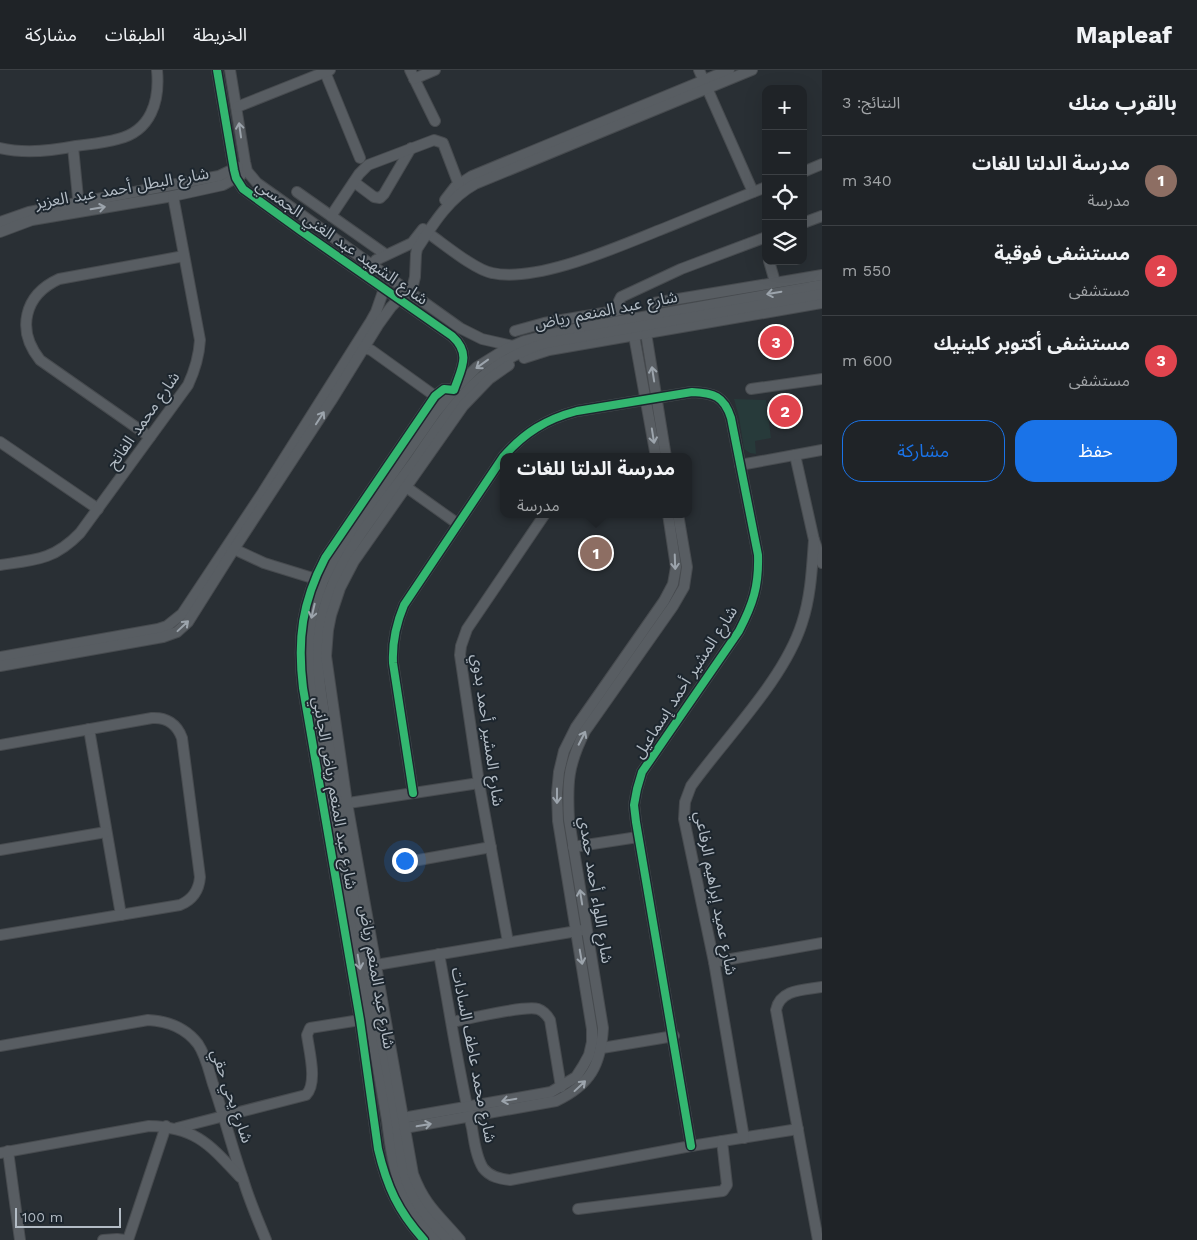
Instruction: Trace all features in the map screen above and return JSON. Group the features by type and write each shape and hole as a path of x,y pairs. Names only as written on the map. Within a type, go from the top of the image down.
{"street":[{"path":"0,148 17,151 50,150 119,139 133,133 145,122 154,109 158,93 157,70"},
{"path":"218,70 235,174"},
{"name":"شارع الشهيد عبد الغني الجمسي","path":"230,70 246,167 257,183 471,334 482,339 513,346"},
{"path":"435,70 412,74 435,122"},
{"path":"699,70 753,192"},
{"path":"706,84 729,70"},
{"path":"379,315 408,291 415,277 418,249 452,200 467,188 706,84 752,70"},
{"path":"237,107 328,71 360,158"},
{"path":"365,275 371,265 385,254 412,243 446,198 459,184 472,176 620,120"},
{"path":"331,216 368,165 434,140 443,143 459,184"},
{"path":"73,147 79,207"},
{"path":"354,182 374,197 380,198 411,148"},
{"path":"807,170 820,165 822,176"},
{"name":"شارع البطل أحمد عبد العزيز","path":"0,222 29,212 173,196 223,185 246,167"},
{"name":"شارع البطل أحمد عبد العزيز","path":"0,232 32,220 79,207 235,174"},
{"name":"شارع الشهيد عبد الغني الجمسي","path":"235,174 244,189 452,336 461,346"},
{"path":"428,233 477,267 490,273 509,276 528,274 592,257 762,189"},
{"path":"297,192 385,254"},
{"name":"شارع محمد الفاتح","path":"0,566 54,554 68,546 80,534 188,385 195,371 199,356 200,340 173,196"},
{"path":"807,222 822,216"},
{"path":"515,332 563,325 621,310 619,301 621,297 681,269 762,241"},
{"path":"406,247 416,254"},
{"path":"150,437 40,360 27,336 27,317 34,298 41,290 59,279 184,256"},
{"path":"770,265 775,282"},
{"path":"654,303 822,275"},
{"name":"شارع عبد المنعم رياض","path":"645,325 822,285"},
{"path":"217,569 262,492 379,315 384,289"},
{"name":"شارع عبد المنعم رياض","path":"395,1119 372,1065 335,805 319,671 318,641 320,626 327,597 339,570 395,480 457,401 472,385 498,364 529,348 546,343 822,294"},
{"path":"656,453 645,325 822,302"},
{"name":"شارع عبد المنعم رياض","path":"448,1240 424,1213 409,1188 401,1159 335,805 308,687 309,640 319,580 366,505 395,480 423,422 477,367 491,357 513,346 563,325 633,327"},
{"path":"633,327 665,453"},
{"path":"423,422 434,396 444,389 454,390 464,362 461,346 468,342 471,334"},
{"path":"360,346 371,350 434,396"},
{"path":"0,666 152,634 167,626 182,614 234,549 331,401 360,346"},
{"path":"751,389 822,380"},
{"name":"شارع المشير أحمد إسماعيل","path":"506,453 528,432 543,422 560,415 692,392 706,393 718,397 727,407 731,418 758,556 755,596 739,631 642,772 634,806 691,1146"},
{"path":"0,442 98,509"},
{"path":"740,465 822,450"},
{"path":"795,455 814,540 822,563"},
{"name":"شارع المشير أحمد إسماعيل","path":"412,793 392,663 394,633 404,605 500,461"},
{"path":"395,480 458,524"},
{"name":"شارع المشير أحمد بدوي","path":"508,942 479,783 461,664 461,646 467,629 542,518"},
{"name":"شارع اللواء أحمد حمدي","path":"376,1134 551,1092 576,1077 589,1055 592,1042 592,1028 569,820 567,793 569,774 575,753 603,696 673,584 676,567 669,518"},
{"name":"شارع اللواء أحمد حمدي","path":"375,1122 556,1101 571,1094 584,1083 592,1071 602,1048 603,1028 601,1011 559,829 557,793 559,772 564,751 576,727 603,696 673,606 684,587 687,567 679,518"},
{"name":"شارع عميد إبراهيم الرفاعي","path":"744,1138 714,962 685,828 685,802 690,786 767,687 794,644 803,622 808,598 814,540"},
{"path":"234,549 264,563 319,580"},
{"path":"0,657 152,634"},
{"path":"0,745 157,718 166,720 174,726 182,738 200,877 198,887 189,900 180,906 0,935"},
{"path":"88,729 121,915"},
{"path":"335,805 479,783"},
{"name":"شارع عبد المنعم رياض الجانبي","path":"335,805 376,965 395,1119"},
{"name":"شارع عبد المنعم رياض الجانبي","path":"335,805 360,1020 372,1065 378,1149 406,1219 424,1240"},
{"path":"0,850 106,832"},
{"path":"573,847 638,837"},
{"path":"402,863 491,847"},
{"path":"376,965 581,930"},
{"path":"714,962 822,943"},
{"name":"شارع محمد عاطف السادات","path":"439,954 468,1112 479,1160 484,1169 491,1175 500,1179 510,1180 691,1146 798,1129"},
{"path":"818,1240 776,1010 777,1003 781,997 789,993 822,987"},
{"path":"452,1022 524,1009 539,1009 550,1020 562,1087"},
{"name":"شارع يحي حقي","path":"0,1046 148,1020 163,1021 177,1026 189,1034 199,1046 205,1059 243,1180 266,1240"},
{"path":"177,1128 306,1095 313,1083 307,1035 310,1028 360,1020"},
{"path":"602,1048 674,1036"},
{"path":"20,1240 4,1152 149,1126 166,1126 195,1135 211,1146 243,1180"},
{"path":"103,1240 127,1240 166,1126"},
{"path":"397,1130 420,1191 429,1206 460,1240"},
{"name":"شارع عبد المنعم رياض","path":"397,1130 392,1160 393,1184 436,1240"},
{"path":"578,1209 722,1190 727,1185 722,1141"}],"shaded area":[{"path":"734,399 766,400 771,438 755,441 756,454 744,449"}],"cycle path":[{"path":"217,70 234,170 236,178 243,189 452,336 462,349 462,368 454,390 444,389 435,396 325,558 317,574 306,606 301,637 303,688 360,1020 378,1149 385,1175 400,1208 424,1240"},
{"path":"507,453 536,428 566,414 692,392 706,393 717,397 725,405 731,418 758,555 756,586 748,612 739,631 642,772 634,805 691,1146"},
{"path":"413,793 393,663 393,648 397,626 404,605 500,461"}],"place":[{"name":"مستشفى أكتوبر كلينيك","path":"776,342"},
{"name":"مستشفى فوقية","path":"785,411"},
{"name":"مدرسة الدلتا للغات","path":"596,553"}]}
